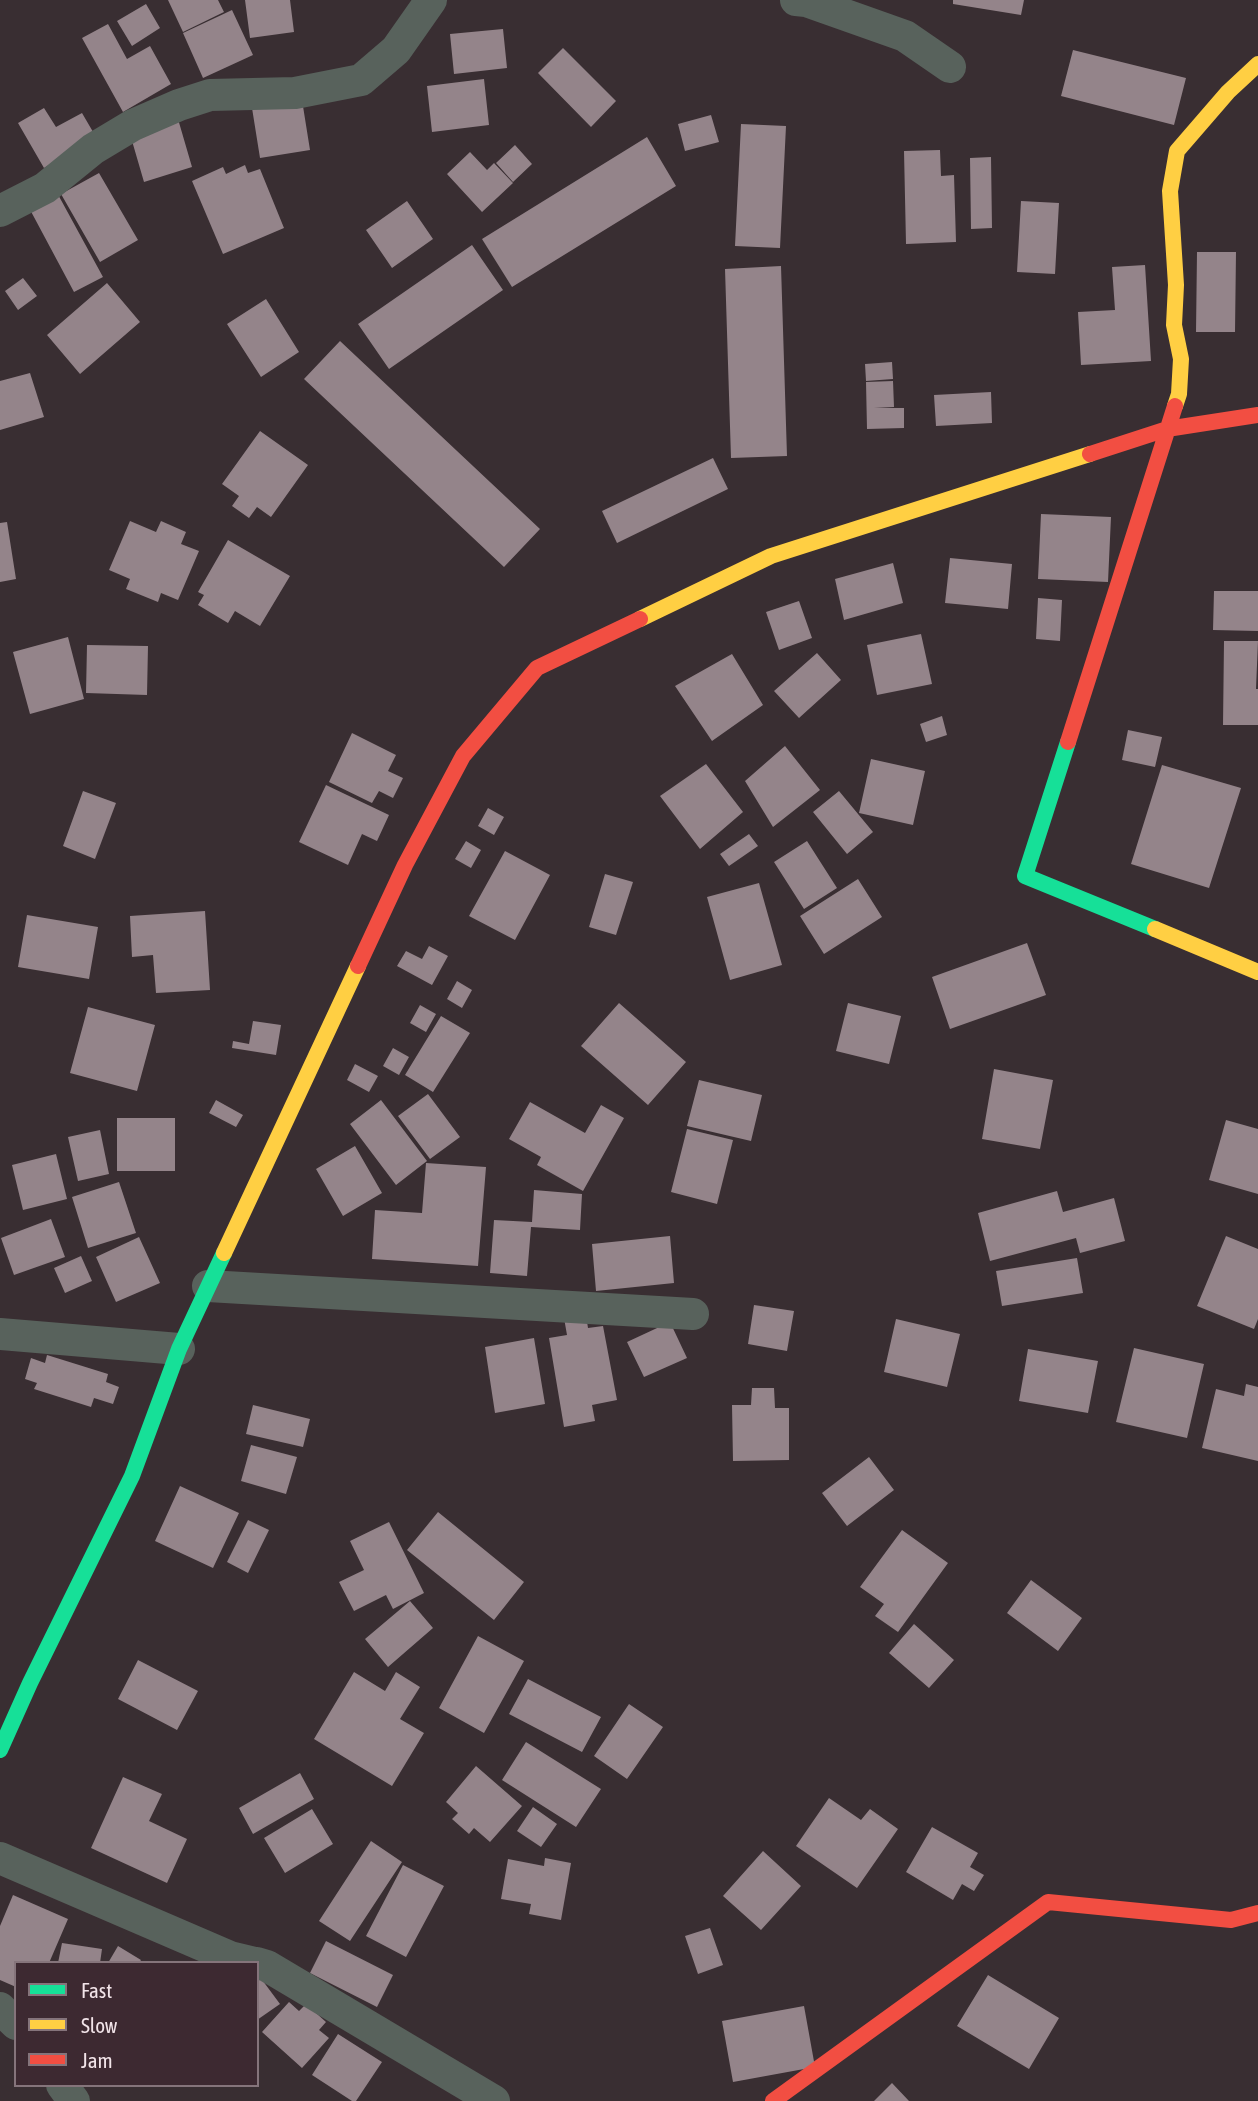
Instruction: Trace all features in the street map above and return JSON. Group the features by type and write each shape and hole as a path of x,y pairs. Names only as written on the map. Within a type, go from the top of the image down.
{"street":[{"path":"0,211 45,188 93,149 134,125 179,105 209,95 295,93 361,80 396,50 431,0"},
{"path":"796,0 806,1 905,36 950,68"},
{"path":"1258,64 1228,92 1177,151 1170,191 1176,285 1174,326 1181,359 1179,394 1025,876 1258,972"},
{"path":"0,1750 35,1672 132,1476 179,1349 405,865 463,756 537,668 771,556 1167,429 1258,415"},
{"path":"208,1286 694,1314"},
{"path":"0,1334 179,1349"},
{"path":"0,1858 230,1956 249,1961"},
{"path":"773,2101 1048,1902 1231,1920 1258,1913"},
{"path":"259,1964 267,1966 494,2101"},
{"path":"0,2008 14,2022"}],"building":[{"path":"168,0 218,0 224,12 183,32"},
{"path":"245,0 290,0 294,32 250,38"},
{"path":"953,0 1024,0 1021,15 953,4"},
{"path":"146,4 160,28 132,46 117,21"},
{"path":"232,10 253,55 203,78 183,33"},
{"path":"108,24 127,59 150,46 171,84 123,112 82,38"},
{"path":"503,29 507,68 454,74 450,34"},
{"path":"563,48 616,101 591,127 538,73"},
{"path":"1073,50 1186,78 1174,125 1061,96"},
{"path":"484,79 489,125 432,132 427,86"},
{"path":"302,100 310,150 260,158 252,108"},
{"path":"44,108 56,127 82,113 96,137 44,168 18,123"},
{"path":"711,115 719,142 685,151 678,124"},
{"path":"178,119 192,167 144,182 130,134"},
{"path":"741,124 786,126 780,248 735,246"},
{"path":"647,137 676,186 512,287 482,239"},
{"path":"515,145 532,164 513,182 496,163"},
{"path":"940,150 941,176 954,175 956,242 906,244 904,151"},
{"path":"470,152 487,170 494,163 513,183 482,212 447,174"},
{"path":"991,157 992,228 971,229 970,158"},
{"path":"245,165 248,173 260,169 284,228 223,254 192,181 223,167 226,174"},
{"path":"99,173 138,240 100,262 61,194"},
{"path":"55,189 103,277 74,292 27,204"},
{"path":"407,201 433,239 392,268 366,230"},
{"path":"1021,201 1059,203 1055,274 1017,272"},
{"path":"472,245 503,290 389,369 358,324"},
{"path":"1197,252 1236,252 1235,332 1196,332"},
{"path":"1145,265 1151,361 1081,365 1078,312 1115,310 1112,267"},
{"path":"781,266 787,456 731,458 725,269"},
{"path":"23,278 37,296 18,310 5,291"},
{"path":"107,283 140,322 80,374 47,335"},
{"path":"266,299 299,352 261,377 227,324"},
{"path":"340,341 540,529 504,567 304,379"},
{"path":"892,362 893,379 866,381 865,364"},
{"path":"30,373 44,417 0,430 0,381"},
{"path":"893,381 894,407 874,408 904,408 904,428 867,429 866,382"},
{"path":"991,392 992,423 936,426 934,395"},
{"path":"260,431 308,465 271,517 257,507 249,518 232,506 239,496 222,484"},
{"path":"713,458 728,489 617,543 602,511"},
{"path":"1041,514 1111,517 1108,582 1038,579"},
{"path":"130,521 156,532 161,521 186,532 181,544 199,551 178,600 161,593 158,602 126,589 130,579 109,570"},
{"path":"7,522 16,579 0,582 0,523"},
{"path":"228,540 290,576 260,626 235,611 228,623 198,605 204,595 198,592"},
{"path":"950,558 1012,564 1008,609 945,603"},
{"path":"893,563 903,603 844,620 835,579"},
{"path":"1214,591 1258,591 1258,631 1213,630"},
{"path":"1038,598 1062,600 1060,641 1036,639"},
{"path":"799,601 812,638 779,650 766,612"},
{"path":"921,634 932,684 877,695 867,645"},
{"path":"68,637 84,699 30,714 13,652"},
{"path":"1224,641 1258,641 1258,725 1223,725"},
{"path":"87,645 148,646 147,695 86,693"},
{"path":"817,653 841,680 799,718 774,691"},
{"path":"732,654 763,705 712,741 675,686"},
{"path":"942,716 947,735 926,742 920,724"},
{"path":"1128,730 1162,737 1155,767 1122,760"},
{"path":"352,733 396,755 388,771 403,778 393,798 379,791 372,803 329,782"},
{"path":"785,746 820,790 773,827 745,781"},
{"path":"871,759 925,771 913,825 859,813"},
{"path":"706,764 743,812 700,849 660,796"},
{"path":"1162,765 1241,788 1209,888 1131,864"},
{"path":"326,785 389,815 377,841 362,834 348,865 299,842"},
{"path":"83,791 116,803 95,859 63,846"},
{"path":"839,791 873,832 847,854 813,812"},
{"path":"488,808 504,817 494,835 478,826"},
{"path":"749,834 758,846 729,866 720,854"},
{"path":"466,841 481,850 471,868 455,859"},
{"path":"807,841 837,888 804,909 774,862"},
{"path":"505,851 550,875 515,940 469,916"},
{"path":"605,874 633,882 616,935 589,927"},
{"path":"858,879 882,917 824,954 800,916"},
{"path":"759,883 782,965 730,980 707,897"},
{"path":"205,911 210,990 156,993 153,955 132,957 130,916"},
{"path":"27,915 98,927 89,979 18,967"},
{"path":"1027,943 1046,995 950,1029 932,977"},
{"path":"429,946 448,956 432,985 397,966 406,951 422,959"},
{"path":"457,981 472,990 462,1008 447,999"},
{"path":"619,1003 686,1062 648,1105 581,1046"},
{"path":"848,1003 901,1016 889,1064 836,1051"},
{"path":"420,1005 436,1014 426,1032 410,1023"},
{"path":"88,1007 155,1025 137,1091 70,1073"},
{"path":"441,1016 470,1033 433,1092 405,1075"},
{"path":"253,1021 281,1025 276,1055 232,1048 233,1041 249,1044"},
{"path":"393,1048 409,1057 399,1075 383,1066"},
{"path":"355,1064 378,1076 369,1092 347,1080"},
{"path":"994,1069 1053,1080 1040,1149 982,1139"},
{"path":"699,1080 762,1095 751,1141 687,1126"},
{"path":"428,1094 460,1137 430,1159 398,1116"},
{"path":"216,1100 243,1115 236,1127 209,1113"},
{"path":"381,1100 427,1161 396,1185 350,1124"},
{"path":"530,1102 585,1133 601,1105 624,1118 583,1191 537,1165 541,1157 509,1139"},
{"path":"117,1118 175,1118 175,1171 117,1171"},
{"path":"1226,1120 1258,1129 1258,1194 1209,1180"},
{"path":"687,1129 733,1140 717,1204 671,1192"},
{"path":"100,1130 109,1174 78,1181 68,1137"},
{"path":"355,1146 382,1193 343,1216 316,1169"},
{"path":"56,1154 67,1199 23,1210 12,1165"},
{"path":"426,1163 486,1167 478,1266 372,1259 375,1210 422,1213"},
{"path":"119,1182 136,1233 88,1248 72,1197"},
{"path":"534,1190 582,1194 580,1230 531,1227 527,1276 490,1273 494,1220 532,1222"},
{"path":"1057,1191 1063,1212 1114,1198 1125,1241 1080,1253 1076,1238 990,1261 978,1213"},
{"path":"51,1219 65,1257 14,1275 1,1238"},
{"path":"670,1236 674,1283 596,1291 592,1244"},
{"path":"1226,1236 1258,1249 1258,1319 1254,1329 1197,1306"},
{"path":"139,1237 160,1283 116,1302 96,1257"},
{"path":"81,1256 92,1281 65,1293 54,1268"},
{"path":"1077,1258 1083,1293 1002,1306 996,1271"},
{"path":"754,1305 794,1311 787,1351 748,1344"},
{"path":"586,1315 588,1328 603,1326 617,1400 592,1405 595,1421 564,1427 549,1338 567,1335 564,1318"},
{"path":"896,1319 960,1334 947,1387 884,1372"},
{"path":"670,1322 687,1358 644,1377 627,1342"},
{"path":"534,1338 545,1404 495,1413 485,1347"},
{"path":"1134,1348 1204,1364 1187,1438 1116,1422"},
{"path":"1028,1349 1098,1361 1088,1413 1019,1401"},
{"path":"47,1355 108,1374 106,1382 119,1387 113,1404 94,1398 91,1407 34,1389 37,1383 25,1379 31,1358 45,1363"},
{"path":"1246,1384 1258,1387 1258,1461 1202,1448 1216,1389 1244,1396"},
{"path":"752,1388 774,1388 775,1408 789,1408 789,1460 733,1461 732,1405 751,1405"},
{"path":"253,1405 310,1419 303,1447 246,1434"},
{"path":"251,1445 297,1457 286,1494 241,1481"},
{"path":"869,1457 894,1490 847,1526 822,1493"},
{"path":"180,1486 239,1513 213,1568 155,1541"},
{"path":"438,1512 524,1582 494,1620 407,1550"},
{"path":"248,1520 269,1530 248,1573 227,1562"},
{"path":"389,1522 424,1593 393,1609 386,1595 354,1611 339,1582 364,1570 350,1541"},
{"path":"902,1530 948,1563 898,1632 875,1616 884,1604 860,1587"},
{"path":"1031,1580 1082,1618 1058,1651 1007,1613"},
{"path":"410,1601 433,1628 388,1667 365,1639"},
{"path":"914,1624 954,1660 929,1688 889,1653"},
{"path":"478,1636 524,1661 484,1733 439,1708"},
{"path":"138,1660 198,1691 177,1730 118,1699"},
{"path":"354,1672 385,1691 396,1672 420,1687 400,1719 424,1733 392,1786 314,1739"},
{"path":"528,1679 601,1717 582,1752 509,1714"},
{"path":"629,1704 663,1727 627,1779 594,1756"},
{"path":"526,1742 601,1789 576,1827 502,1780"},
{"path":"476,1766 522,1806 490,1842 474,1828 469,1834 452,1819 458,1813 446,1802"},
{"path":"300,1773 314,1799 253,1834 239,1808"},
{"path":"123,1777 162,1794 149,1821 187,1839 167,1883 91,1848"},
{"path":"829,1798 861,1820 870,1809 898,1829 857,1888 796,1846"},
{"path":"533,1807 557,1824 541,1847 517,1831"},
{"path":"312,1809 333,1844 285,1873 264,1838"},
{"path":"932,1827 978,1853 970,1867 984,1875 974,1891 962,1884 953,1900 906,1872"},
{"path":"371,1841 402,1862 350,1941 319,1921"},
{"path":"763,1851 801,1886 761,1930 723,1896"},
{"path":"545,1858 571,1863 561,1920 529,1914 531,1904 501,1899 508,1859 544,1866"},
{"path":"403,1865 444,1886 406,1957 366,1936"},
{"path":"13,1895 68,1919 50,1961 14,1961 14,1986 0,1980 0,1926"},
{"path":"710,1928 723,1965 698,1974 685,1936"},
{"path":"326,1941 393,1975 377,2007 310,1973"},
{"path":"62,1943 102,1949 100,1961 58,1961"},
{"path":"118,1946 141,1960 140,1961 109,1961"},
{"path":"988,1975 1059,2018 1029,2069 957,2026"},
{"path":"259,1976 280,2004 259,2019"},
{"path":"289,2002 299,2011 306,2004 326,2022 319,2030 329,2038 302,2068 262,2032"},
{"path":"804,2006 815,2067 733,2082 722,2021"},
{"path":"338,2034 382,2062 356,2101 312,2075"},
{"path":"892,2083 909,2101 874,2101"}],"traffic: fast":[{"path":"1068,742 1025,876 1155,929"},
{"path":"0,1750 132,1476 179,1349 224,1253"}],"traffic: slow":[{"path":"1175,406 1179,394 1181,359 1174,325 1176,285 1170,191 1177,151 1228,92 1258,64"},
{"path":"640,619 771,556 1090,454"},
{"path":"1155,929 1258,972"},
{"path":"224,1253 358,966"}],"traffic: jam":[{"path":"1068,742 1175,406"},
{"path":"1090,454 1167,429 1258,415"},
{"path":"358,966 405,865 463,756 537,668 640,619"},
{"path":"773,2101 1048,1902 1231,1920 1258,1913"}]}
